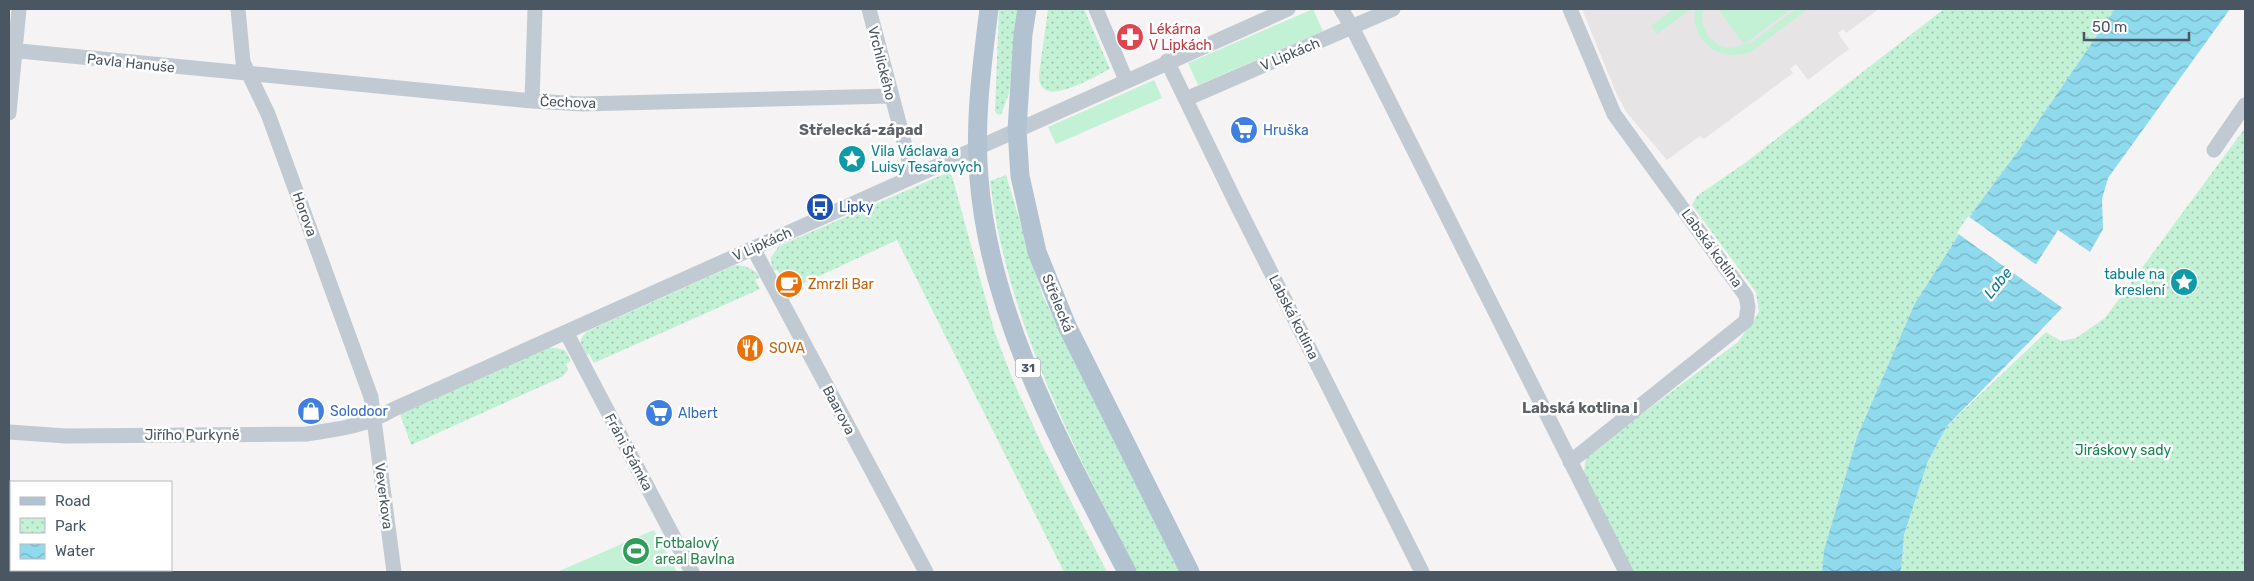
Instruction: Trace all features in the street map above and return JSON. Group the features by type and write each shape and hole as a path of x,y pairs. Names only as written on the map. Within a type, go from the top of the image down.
{"main road":[{"name":"31","path":"989,9 984,48 977,148 979,180 987,233 1001,290 1019,346 1046,409 1127,572"},
{"name":"Střelecká","path":"1028,9 1023,34 1017,130 1020,176 1037,252 1067,326 1190,572"}],"street":[{"path":"9,113 12,50 19,9"},
{"name":"Horova","path":"238,9 241,52 248,74 275,132 371,397 374,420"},
{"path":"532,101 535,9"},
{"name":"Vrchlického","path":"869,9 912,176"},
{"path":"1096,9 1126,80"},
{"name":"V Lipkách","path":"374,420 394,408 912,176 1043,120 1167,61 1288,9"},
{"path":"1341,9 1352,27 1626,572"},
{"name":"V Lipkách","path":"1186,99 1393,9"},
{"name":"Labská kotlina","path":"1570,9 1614,114 1746,296 1748,307 1746,322 1570,462"},
{"name":"Pavla Hanuše","path":"12,50 248,74"},
{"name":"Labská kotlina","path":"1167,61 1422,572"},
{"name":"Čechova","path":"248,74 289,76 532,101 583,104 890,96"},
{"path":"2214,150 2245,105"},
{"name":"Baarova","path":"753,248 926,572"},
{"name":"Fráni Šrámka","path":"566,332 692,572"},
{"name":"Jiřího Purkyně","path":"9,432 66,436 307,434 344,429 374,420"},
{"name":"Veverkova","path":"374,420 394,572"}],"shaded area":[{"path":"1582,9 1879,9 1846,33 1843,29 1838,33 1849,49 1808,80 1796,64 1790,69 1793,73 1704,139 1700,136 1667,160 1627,113 1617,95"}],"green space":[{"path":"999,9 1019,9 1009,93 1001,115 995,111"},
{"path":"1048,9 1084,9 1110,69 1081,84 1057,91 1048,91 1041,86 1039,75"},
{"path":"1313,9 1323,31 1198,85 1188,63"},
{"path":"1674,9 1691,9 1657,34 1651,26"},
{"path":"1695,9 1703,9 1702,22 1708,37 1720,46 1731,48 1751,43 1796,9 1808,9 1752,51 1729,55 1710,48 1703,41 1695,21"},
{"path":"1718,9 1791,9 1744,44"},
{"path":"1944,9 2115,9 2018,151 1975,209 1914,305 1857,437 1824,550 1822,572 1629,572 1583,480 1586,456 1738,342 1759,312 1756,292 1692,205 1697,196 1745,163"},
{"path":"1154,80 1162,98 1056,144 1048,127"},
{"name":"Jiráskovy sady","path":"2245,128 2245,572 1901,572 1904,535 1928,461 1947,426 2046,332 2061,341 2076,338 2105,318"},
{"path":"949,172 952,176 995,333 1012,378 1041,443 1107,572 1064,572 897,240 789,290 777,270 772,271 771,257 779,246"},
{"path":"1006,175 1042,294 1180,572 1137,572 1067,431 1027,334 1011,284 999,233 990,181"},
{"path":"735,265 755,271 760,277 755,280 760,289 594,363 589,354 583,356 581,342 583,336 588,331"},
{"path":"549,347 565,350 571,361 566,364 568,370 562,377 411,445 400,414"},
{"name":"Fotbalový areal Bavlna","path":"654,530 677,572 557,572"}],"water":[{"name":"Labe","path":"2115,9 2230,9 2108,178 2102,199 2103,229 2090,252 2058,230 2031,272 2071,299 1947,426 1928,461 1904,535 1901,572 1822,572 1824,550 1857,437 1914,305 1975,209 2018,151"}],"pier":[{"path":"1968,216 2038,266 2034,272 2073,297 2073,301 2064,309 1957,233"}],"place":[{"name":"Lékárna V Lipkách","path":"1130,37"},
{"name":"Hruška","path":"1244,130"},
{"name":"Vila Václava a Luisy Tesařových","path":"852,159"},
{"name":"Lipky","path":"820,207"},
{"name":"tabule na kreslení","path":"2184,282"},
{"name":"Zmrzli Bar","path":"789,284"},
{"name":"SOVA","path":"750,348"},
{"name":"Solodoor","path":"311,411"},
{"name":"Albert","path":"659,413"},
{"name":"Fotbalový areal Bavlna","path":"636,551"}],"district":[{"name":"Střelecká-západ","path":"861,130"},
{"name":"Labská kotlina I","path":"1580,408"}]}
